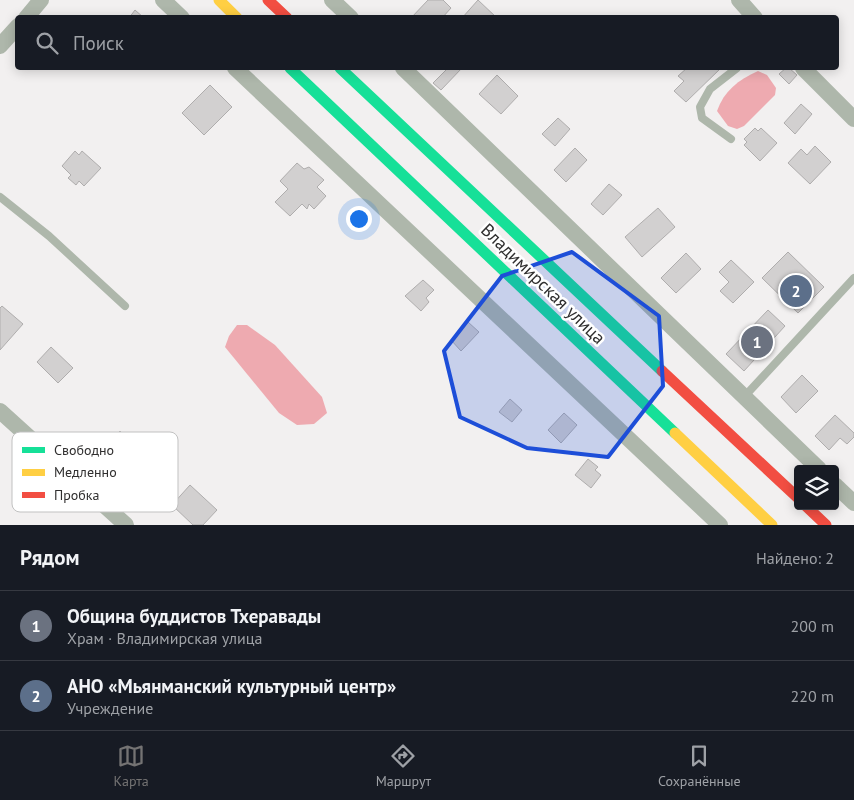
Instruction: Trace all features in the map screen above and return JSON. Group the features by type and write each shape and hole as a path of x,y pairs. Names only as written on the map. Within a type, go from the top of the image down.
{"highway":[{"path":"219,0 234,15"},
{"path":"268,0 284,15"},
{"name":"Владимирская улица","path":"292,70 772,525"},
{"name":"Владимирская улица","path":"342,70 794,494"},
{"path":"810,510 826,525"}],"street":[{"path":"29,15 42,0"},
{"path":"163,0 179,15"},
{"path":"332,0 348,15"},
{"path":"739,0 752,15"},
{"path":"0,46 15,29"},
{"path":"237,70 720,525"},
{"path":"404,70 815,465"},
{"path":"805,70 854,119"},
{"path":"0,411 23,432"},
{"path":"839,489 854,503"},
{"path":"112,512 126,525"}],"lane":[{"path":"731,139 702,118 700,107 710,89 734,70"},
{"path":"0,197 49,236 124,306"},
{"path":"744,397 854,278"}],"highlighted area":[{"path":"572,252 659,316 663,386 608,457 527,448 460,417 444,351 502,276"}],"shaded area":[{"path":"758,71 767,75 776,88 775,95 744,126 737,129 728,126 717,111 720,104 733,87 744,78"},
{"path":"237,325 247,325 275,345 322,397 327,413 314,424 297,425 279,413 225,347 229,336"}],"building":[{"path":"428,0 443,0 451,8 445,15 414,15"},
{"path":"478,0 494,15 465,15"},
{"path":"135,10 141,15 131,15"},
{"path":"446,70 460,70 441,90 433,83"},
{"path":"685,70 719,70 686,102 674,91 684,81 678,76"},
{"path":"784,70 791,70 797,75 789,84 779,74"},
{"path":"497,75 518,96 501,114 479,94"},
{"path":"210,85 232,107 204,135 182,113"},
{"path":"801,104 812,114 795,134 784,123"},
{"path":"558,118 570,129 555,146 542,134"},
{"path":"755,128 758,131 761,128 777,143 760,161 744,145 747,142 744,139"},
{"path":"815,146 831,162 810,184 788,163 801,149 807,155"},
{"path":"575,148 587,160 566,182 554,170"},
{"path":"75,151 79,155 82,151 101,168 84,186 79,181 76,185 68,178 71,175 62,166"},
{"path":"297,163 304,169 309,167 324,180 317,187 326,196 314,209 309,204 307,209 302,204 290,216 275,202 288,189 280,181"},
{"path":"609,184 622,195 603,215 591,204"},
{"path":"658,208 675,227 642,257 625,237"},
{"path":"788,252 824,287 798,313 762,278"},
{"path":"686,253 701,269 676,293 661,278"},
{"path":"731,260 754,282 733,303 720,291 729,282 719,272"},
{"path":"423,280 434,290 426,298 429,302 421,311 405,296"},
{"path":"2,306 23,324 0,350 0,308"},
{"path":"768,310 785,326 744,371 726,354"},
{"path":"468,322 479,332 461,351 451,340"},
{"path":"51,347 73,368 58,383 37,362"},
{"path":"802,375 818,391 796,413 781,397"},
{"path":"510,399 522,410 512,422 499,412"},
{"path":"564,413 577,425 561,443 548,430"},
{"path":"835,415 854,433 854,437 847,444 840,438 829,450 815,436"},
{"path":"588,459 598,467 595,470 601,475 591,488 575,475"},
{"path":"190,485 217,510 203,525 193,525 178,511 178,498"}],"traffic: fast":[{"path":"292,70 675,433"},
{"path":"342,70 662,371"}],"traffic: slow":[{"path":"219,0 234,15"},
{"path":"675,433 772,525"}],"traffic: jam":[{"path":"268,0 284,15"},
{"path":"662,371 794,494"},
{"path":"810,510 826,525"}],"place":[{"name":"АНО «Мьянманский культурный центр»","path":"796,291"},
{"name":"Община буддистов Тхеравады","path":"757,342"}]}
